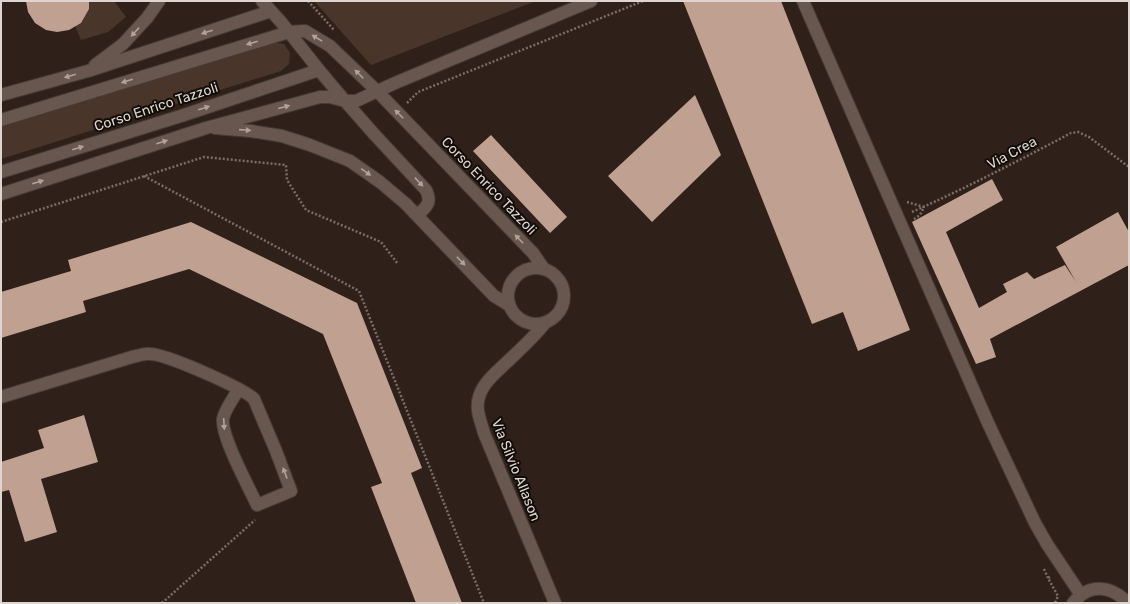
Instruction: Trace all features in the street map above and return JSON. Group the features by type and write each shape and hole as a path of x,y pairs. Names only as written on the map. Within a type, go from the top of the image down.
{"street":[{"path":"88,71 123,44 147,18 159,1"},
{"path":"262,1 319,70 426,190 430,197 429,203 418,215"},
{"path":"1,194 206,128 320,97 356,101 591,1"},
{"path":"803,1 988,423 1035,523 1077,599 1091,590 1102,589 1112,591 1122,596 1128,603"},
{"path":"1,95 88,71 271,11"},
{"name":"Corso Enrico Tazzoli","path":"1,120 289,32 306,31 319,38 342,56 377,91 530,250 544,269"},
{"name":"Corso Enrico Tazzoli","path":"1,172 184,115 319,70"},
{"path":"206,128 251,131 282,136 310,145 350,161 380,182 418,215 494,296 509,304"},
{"path":"533,268 544,269 554,275 562,284 565,296 564,305 556,316 545,323 533,324 523,322 514,315 509,304 508,291 514,278 523,271 533,268"},
{"name":"Via Silvio Allason","path":"514,356 522,338 523,322"},
{"name":"Via Silvio Allason","path":"545,323 537,334 484,386 478,397 477,407 484,433 555,603"},
{"path":"1,397 132,357 151,354 172,359 239,389 249,394 254,399 291,491 257,505 224,431 223,418 239,389"}],"path":[{"path":"397,113 418,92 643,1"},
{"name":"Via Crea","path":"898,218 968,186 1070,133 1078,132 1089,137 1129,168"},
{"path":"1,222 204,157 286,165 287,180 306,210 381,242 398,264"},
{"path":"144,176 359,291 484,603"},
{"path":"162,603 261,515 257,505"}],"shaded area":[{"path":"89,1 114,1 126,17 108,32 81,40 75,26 89,9"},
{"path":"314,1 536,1 371,65"},
{"path":"272,42 284,44 290,53 289,64 281,71 1,159 1,127"}],"building":[{"path":"26,1 89,1 89,9 81,23 69,30 57,32 46,30 35,23 28,12"},
{"path":"683,1 781,1 910,330 858,351 843,312 812,324"},
{"path":"695,95 721,155 652,222 608,176"},
{"path":"491,135 567,217 550,233 473,151"},
{"path":"992,179 1003,200 946,232 979,308 1007,292 1003,284 1027,272 1034,279 1065,265 1076,282 1056,247 1118,212 1129,232 1129,265 990,339 996,357 976,364 912,222"},
{"path":"191,222 357,303 422,468 411,473 462,603 416,603 371,487 382,483 323,334 189,269 83,301 86,312 1,338 1,292 71,271 68,260"},
{"path":"84,415 98,462 41,479 57,532 25,542 9,490 1,492 1,462 44,448 38,430"}]}
